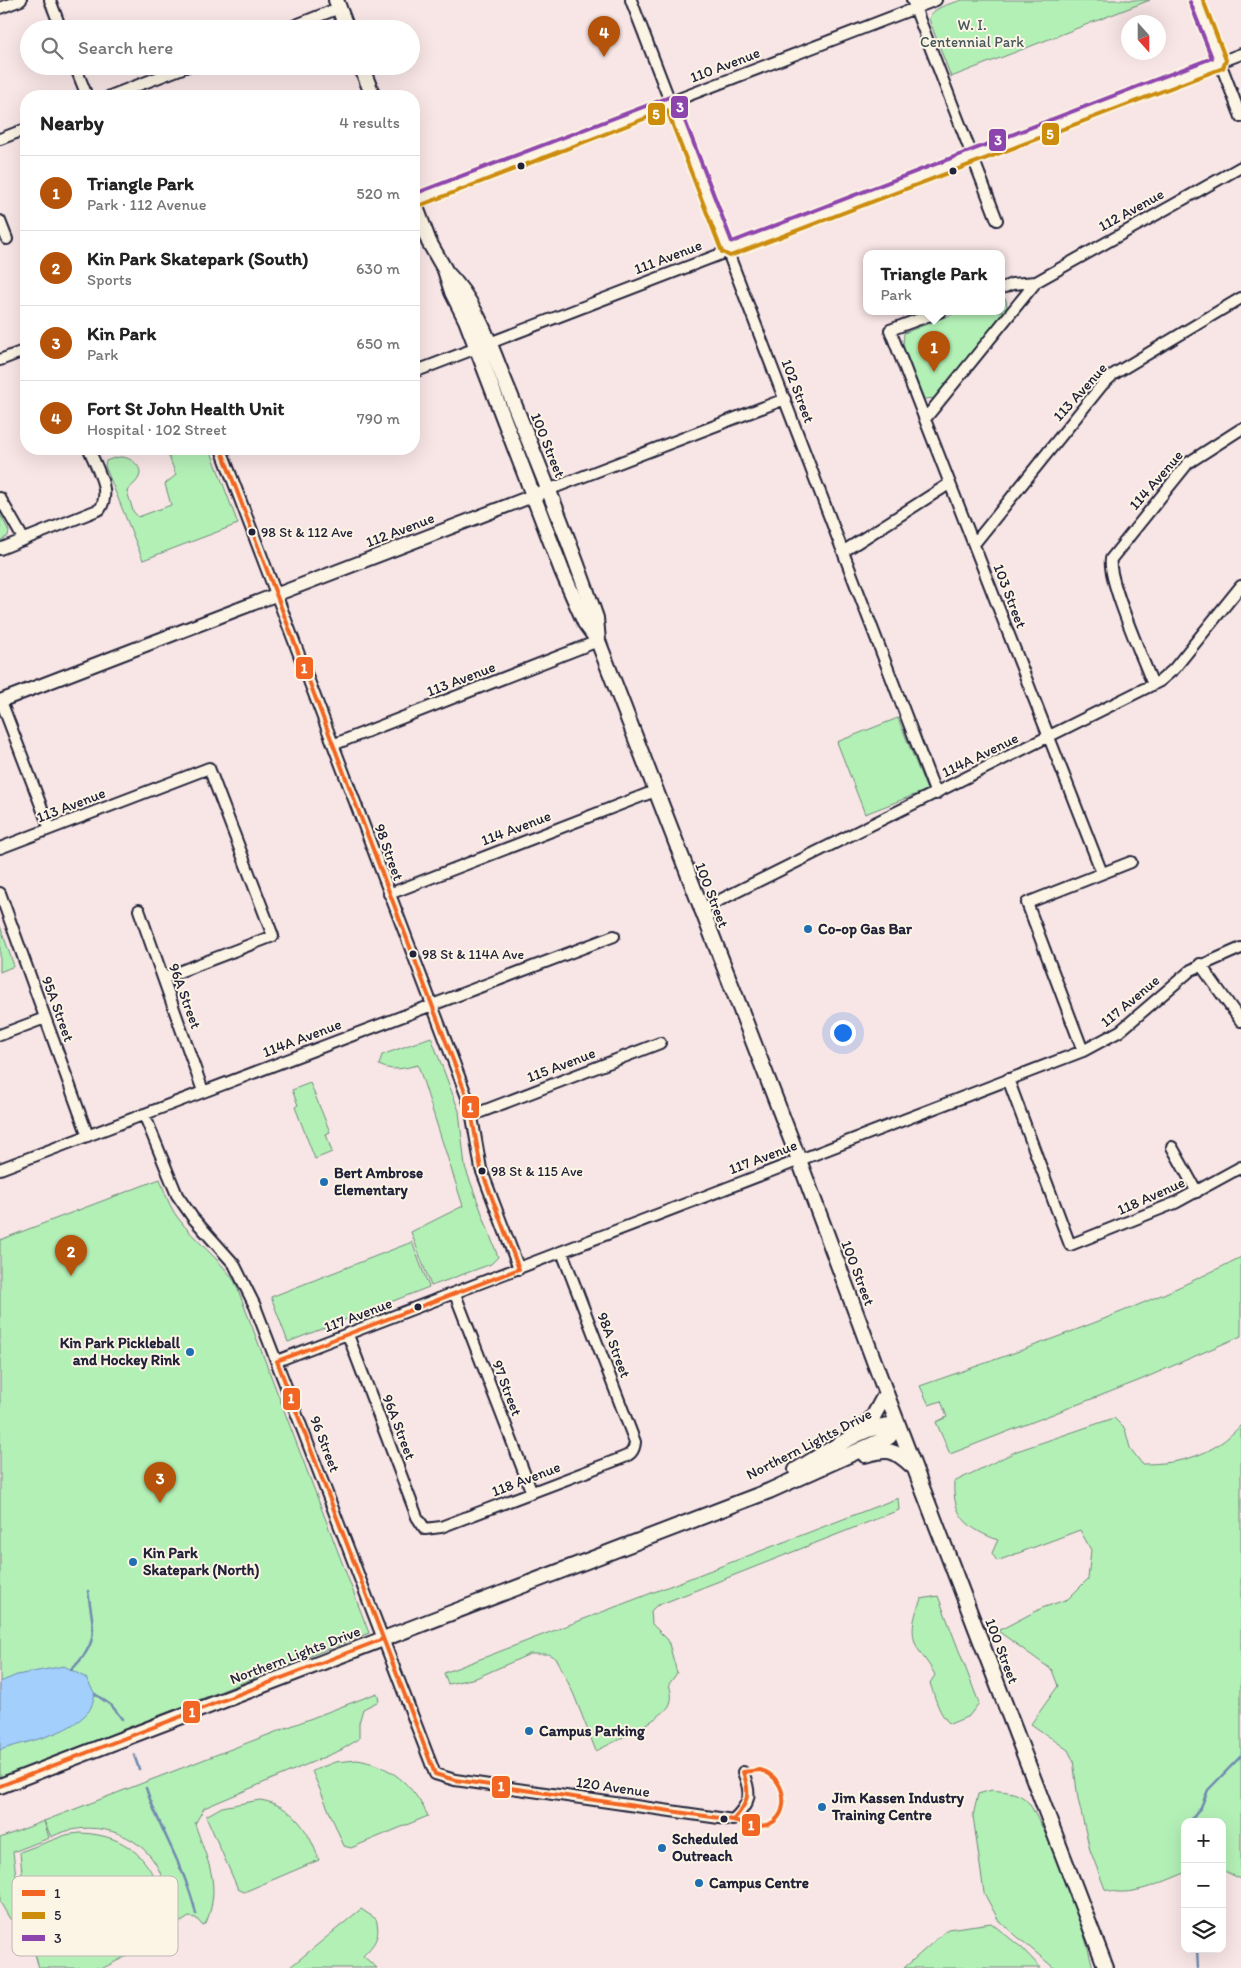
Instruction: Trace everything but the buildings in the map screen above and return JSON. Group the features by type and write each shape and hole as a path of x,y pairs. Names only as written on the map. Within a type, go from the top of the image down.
{"main road":[{"path":"338,4 344,20"},
{"path":"365,75 371,90"},
{"name":"100 Street","path":"420,218 429,242 445,270 452,292 482,345 548,490 596,618 598,641"},
{"name":"100 Street","path":"482,345 562,571 585,623 598,641 700,910 799,1160 898,1426 1106,1968"},
{"path":"854,1437 873,1416 886,1393"},
{"name":"Northern Lights Drive","path":"713,1512 854,1437 884,1424 898,1426"},
{"name":"Northern Lights Drive","path":"0,1786 769,1491 889,1436 898,1426"},
{"path":"807,1474 880,1450 889,1450 901,1455 914,1468"}],"street":[{"path":"0,8 21,0"},
{"path":"50,0 57,20"},
{"name":"102 Street","path":"631,0 844,550 936,794"},
{"name":"110 Avenue","path":"420,200 671,102 913,4 936,0"},
{"path":"1196,0 1241,117"},
{"path":"305,20 338,4"},
{"path":"913,4 997,220"},
{"name":"111 Avenue","path":"420,370 1241,54"},
{"path":"79,75 85,90"},
{"path":"126,90 165,75"},
{"path":"0,139 20,131"},
{"name":"112 Avenue","path":"925,419 1036,282 1241,167"},
{"path":"0,220 7,239"},
{"name":"112 Avenue","path":"1005,287 1012,284 1036,282"},
{"name":"113 Avenue","path":"974,544 1102,385 1114,374 1241,298"},
{"name":"103 Street","path":"930,315 890,330 1048,739 1102,873"},
{"path":"0,360 20,352"},
{"name":"112 Avenue","path":"1,701 785,399"},
{"name":"114 Avenue","path":"1153,685 1114,584 1110,566 1117,550 1188,463 1241,429"},
{"path":"0,549 93,513 104,502 104,487 91,455"},
{"name":"98 Street","path":"223,455 335,744 389,894 473,1115 474,1132 481,1169 519,1269"},
{"path":"844,550 949,484"},
{"path":"0,498 24,540"},
{"name":"114A Avenue","path":"700,910 1048,739 1153,685 1174,670 1241,586"},
{"name":"113 Avenue","path":"335,744 598,641"},
{"path":"1,701 50,829"},
{"name":"113 Avenue","path":"0,848 209,768 273,936 163,978"},
{"name":"114 Avenue","path":"389,894 655,791"},
{"path":"1083,1051 1027,903 1131,862"},
{"name":"95A Street","path":"0,893 88,1136"},
{"name":"96A Street","path":"139,910 203,1091"},
{"name":"114A Avenue","path":"0,1170 203,1091 614,936"},
{"name":"117 Avenue","path":"277,1361 1083,1051 1120,1031 1200,964 1241,948"},
{"path":"1200,964 1241,1021"},
{"path":"0,1035 46,1018"},
{"name":"115 Avenue","path":"473,1115 660,1043"},
{"name":"118 Avenue","path":"1008,1079 1070,1245 1175,1204 1241,1167"},
{"name":"96 Street","path":"144,1114 177,1195 193,1218 234,1264 245,1281 435,1774"},
{"path":"1172,1147 1197,1192"},
{"name":"98A Street","path":"562,1252 632,1434 634,1449"},
{"name":"97 Street","path":"455,1294 532,1493"},
{"name":"96A Street","path":"348,1335 417,1516 425,1529"},
{"name":"118 Avenue","path":"425,1529 441,1528 630,1455 634,1449"},
{"name":"120 Avenue","path":"435,1774 455,1780 733,1820 746,1807 750,1793 743,1772"}],"green space":[{"name":"W. I. Centennial Park","path":"962,0 1150,0 951,77 929,19 938,9"},
{"path":"951,315 1001,315 936,398 924,399 903,346 904,333"},
{"path":"168,455 212,455 238,524 143,560 105,466 106,461 122,457 130,459 139,467 140,475 138,479 127,491 133,511 138,517 171,505 165,484 176,475"},
{"path":"0,514 9,531 8,536 0,541"},
{"path":"898,718 927,790 865,814 837,742"},
{"path":"0,926 14,966 0,972"},
{"path":"431,1037 459,1111 465,1167 498,1257 491,1264 431,1286 411,1232 463,1206 418,1065 394,1069 379,1065 382,1055"},
{"path":"310,1083 330,1132 326,1134 332,1152 315,1159 295,1107 298,1105 292,1090"},
{"path":"160,1179 178,1218 222,1265 235,1282 369,1633 0,1778 0,1240"},
{"path":"412,1242 429,1287 288,1342 271,1297"},
{"path":"1241,1257 1241,1336 1138,1381 950,1454 936,1422 947,1417 941,1401 929,1405 920,1386 1123,1311"},
{"path":"1114,1418 1125,1429 1130,1448 1142,1464 1157,1464 1184,1460 1208,1451 1220,1444 1241,1425 1241,1879 1226,1872 1226,1818 1181,1818 1181,1875 1135,1891 1114,1892 1105,1889 1090,1850 1078,1799 1073,1760 1068,1750 1031,1724 1058,1686 1052,1670 998,1631 1042,1608 1068,1599 1088,1579 1091,1550 1080,1530 997,1561 992,1553 998,1540 970,1526 964,1520 956,1504 954,1482 1017,1451"},
{"path":"898,1498 899,1510 656,1606 651,1611 652,1624 668,1640 677,1673 669,1684 671,1700 669,1706 656,1718 596,1751 574,1695 557,1659 548,1654 530,1654 476,1678 448,1684 444,1673"},
{"path":"938,1596 979,1703 969,1716 950,1724 938,1705 930,1683 935,1675 916,1646 913,1632 914,1619 921,1599"},
{"path":"377,1693 379,1701 363,1709 359,1723 359,1739 341,1750 204,1808 195,1824 211,1873 213,1896 206,1923 202,1925 196,1918 189,1917 181,1922 178,1919 178,1876 161,1876 150,1856 139,1845 112,1831 96,1829 65,1831 51,1837 44,1821"},
{"path":"357,1760 380,1766 400,1778 415,1795 428,1816 351,1848 344,1846 312,1771 335,1762"},
{"path":"992,1790 1017,1794 1025,1799 1032,1808 1064,1877 1083,1931 1093,1968 1054,1968 999,1921 984,1893 973,1816 978,1794"},
{"path":"260,1800 282,1807 298,1821 310,1839 319,1860 244,1892 238,1889 206,1816 222,1807"},
{"path":"44,1821 49,1838 13,1852 16,1876 12,1876 12,1920 0,1902 0,1838"},
{"path":"79,1833 101,1836 119,1842 134,1851 146,1863 153,1876 22,1876 20,1852 66,1835"},
{"path":"361,1909 376,1919 378,1930 376,1939 363,1956 377,1968 289,1968"},
{"path":"991,1923 1022,1948 1041,1968 904,1968 948,1929"},
{"path":"36,1956 127,1956 103,1968 39,1968"}],"water":[{"path":"64,1666 86,1678 95,1694 89,1710 80,1720 59,1732 0,1750 0,1682 17,1675"}],"waterway":[{"path":"71,1670 87,1651 93,1634 88,1591"},
{"path":"95,1694 112,1706 122,1719"},
{"path":"134,1755 139,1769"},
{"path":"1193,1818 1201,1807 1208,1790 1241,1756"},
{"path":"146,1788 158,1820 186,1881 196,1914"},
{"path":"1197,1953 1198,1968"}],"transit line":[{"name":"5","path":"420,205 667,110 722,252 730,256 1223,68 1226,60 1203,0"},
{"name":"3","path":"420,192 672,96 677,100 732,242 1212,58 1190,2"},
{"name":"1","path":"223,455 470,1105 481,1169 519,1269 277,1361 435,1774 455,1780 733,1820"},
{"name":"1","path":"0,1786 383,1639"},
{"name":"1","path":"760,1770 770,1774 782,1791 782,1810 778,1818 770,1824 760,1826 733,1820 742,1809 747,1798 747,1786 743,1772 760,1770"}],"place":[{"name":"Fort St John Health Unit","path":"604,57"},
{"name":"Triangle Park","path":"934,372"},
{"name":"98 St & 112 Ave","path":"252,532"},
{"name":"Co-op Gas Bar","path":"808,929"},
{"name":"98 St & 114A Ave","path":"413,954"},
{"name":"98 St & 115 Ave","path":"482,1171"},
{"name":"Bert Ambrose Elementary","path":"324,1182"},
{"name":"Kin Park Skatepark (South)","path":"71,1276"},
{"name":"Kin Park Pickleball and Hockey Rink","path":"190,1352"},
{"name":"Kin Park","path":"160,1503"},
{"name":"Kin Park Skatepark (North)","path":"133,1562"},
{"name":"Campus Parking","path":"529,1731"},
{"name":"Jim Kassen Industry Training Centre","path":"822,1807"},
{"name":"Scheduled Outreach","path":"662,1848"},
{"name":"Campus Centre","path":"699,1883"}]}
